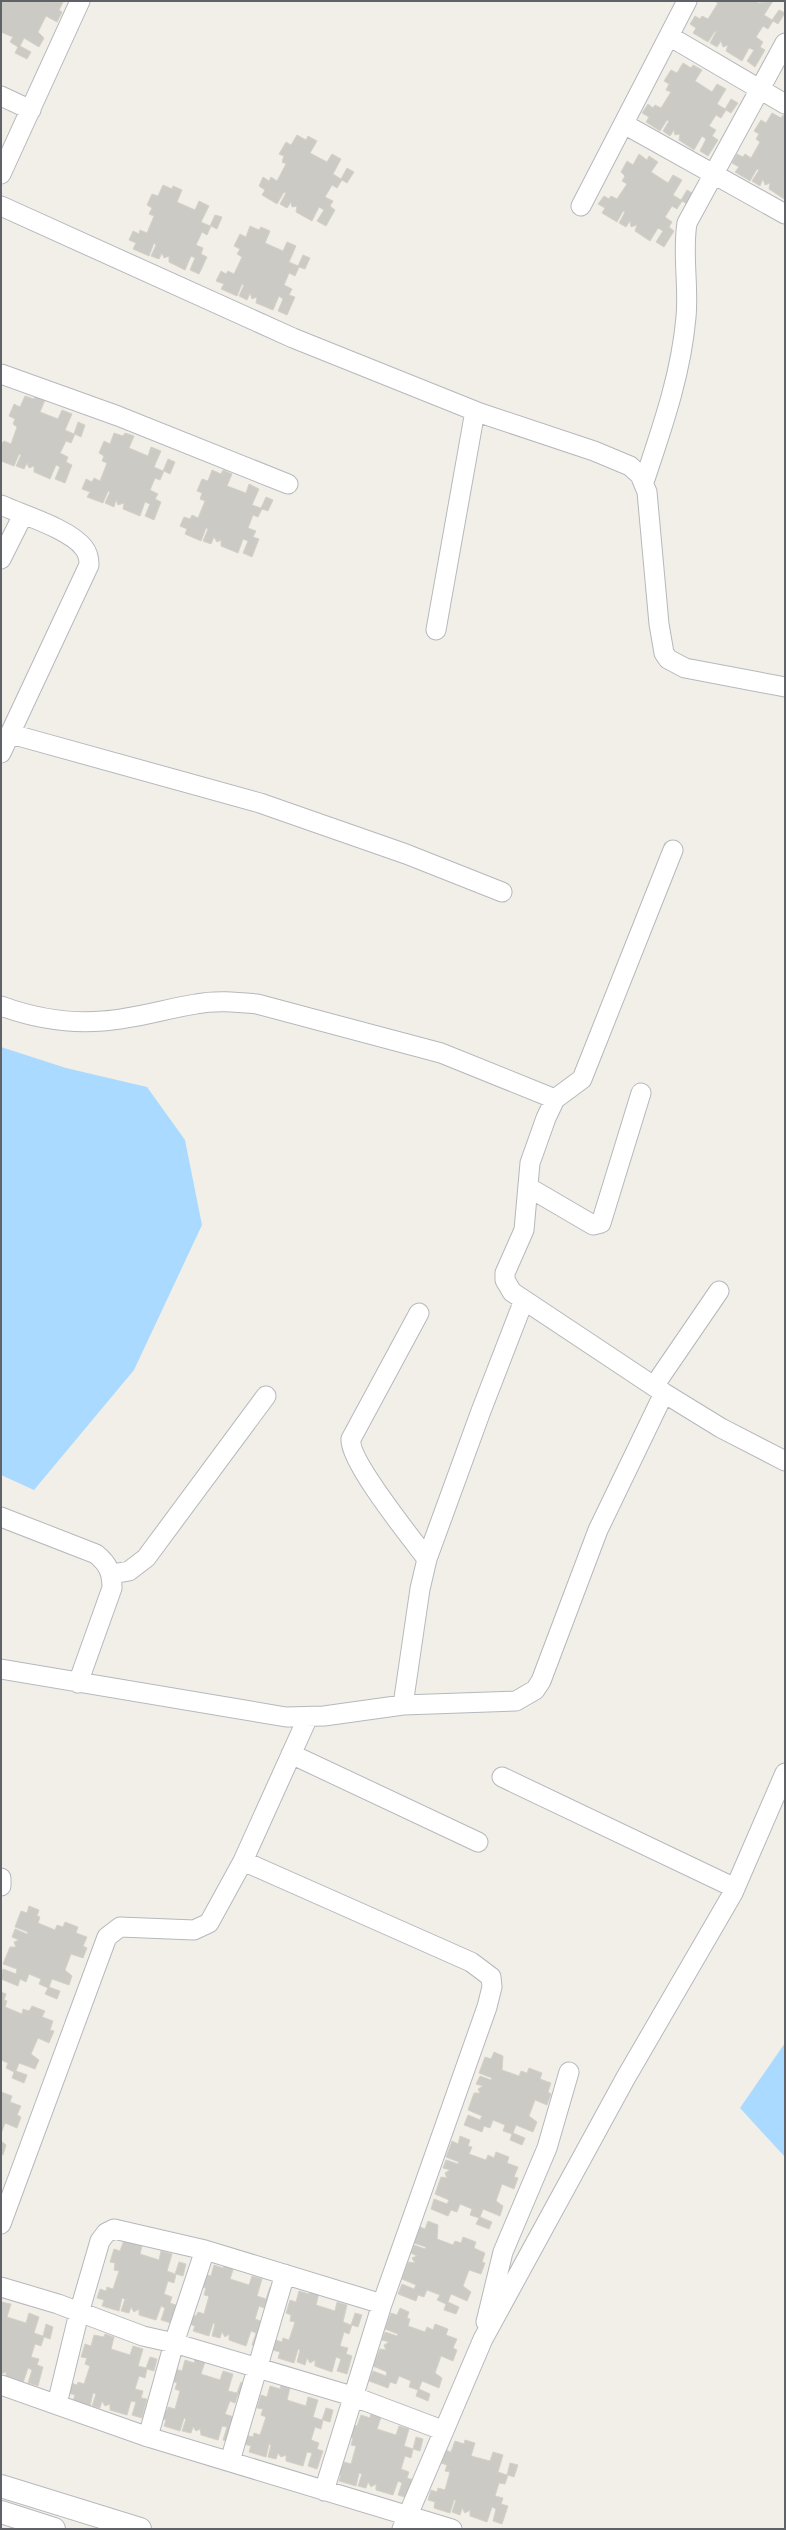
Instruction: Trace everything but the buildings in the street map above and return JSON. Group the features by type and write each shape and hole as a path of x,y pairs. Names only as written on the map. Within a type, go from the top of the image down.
{"street":[{"path":"1,174 80,1"},
{"path":"581,206 687,1"},
{"path":"669,36 785,104"},
{"path":"644,482 674,388 682,356 688,280 685,244 687,223 713,172 761,89 785,43"},
{"path":"1,96 30,110"},
{"path":"624,124 713,172 785,214"},
{"path":"1,206 293,338 475,411 594,451 630,466 644,482 650,508 659,624 664,653 668,659 685,668 785,687"},
{"path":"1,374 118,416 288,484"},
{"path":"436,630 475,411"},
{"path":"1,505 72,537 88,554 90,565 1,753"},
{"path":"1,559 23,515"},
{"path":"11,734 260,802 406,854 502,892"},
{"path":"673,850 582,1079 555,1099 531,1156 524,1230 506,1273 505,1280 512,1292 659,1390 721,1428 785,1461"},
{"path":"1,1006 43,1018 82,1022 130,1018 197,1004 226,1002 257,1004 441,1053 555,1099"},
{"path":"528,1187 593,1225 601,1223 641,1093"},
{"path":"1,1669 78,1683 135,1690 259,1713 308,1716 403,1705 499,1703 516,1701 535,1690 541,1681 598,1530 659,1390 719,1291"},
{"path":"403,1705 420,1589 427,1559 481,1411 524,1300"},
{"path":"420,1313 351,1439 350,1446 360,1466 427,1559"},
{"path":"112,1574 129,1571 146,1558 266,1396"},
{"path":"1,1518 96,1554 107,1563 112,1574 112,1588 78,1683"},
{"path":"1,2224 107,1937 120,1927 194,1930 202,1928 209,1923 216,1914 243,1861 308,1716"},
{"path":"291,1754 478,1842"},
{"path":"404,2522 442,2430 483,2339 625,2079 735,1888 785,1773"},
{"path":"502,1777 735,1888"},
{"path":"243,1861 471,1962 491,1977 492,1988 487,2007 382,2304 352,2396 324,2491"},
{"path":"1,1878 1,1886"},
{"path":"483,2339 503,2252 547,2148 569,2072"},
{"path":"57,2404 79,2313 100,2241 106,2233 114,2229 123,2229 205,2250 382,2304"},
{"path":"148,2437 174,2343 205,2250"},
{"path":"230,2461 259,2369 285,2274"},
{"path":"1,2287 142,2336 174,2343 352,2396 442,2430"},
{"path":"1,2385 148,2437 324,2491 404,2522 452,2529"},
{"path":"1,2486 101,2523 140,2529"},
{"path":"1,2512 54,2529"}],"water":[{"path":"1,1047 66,1068 147,1087 185,1140 202,1225 134,1370 34,1490 1,1475"},
{"path":"785,2043 785,2157 740,2108"}]}
